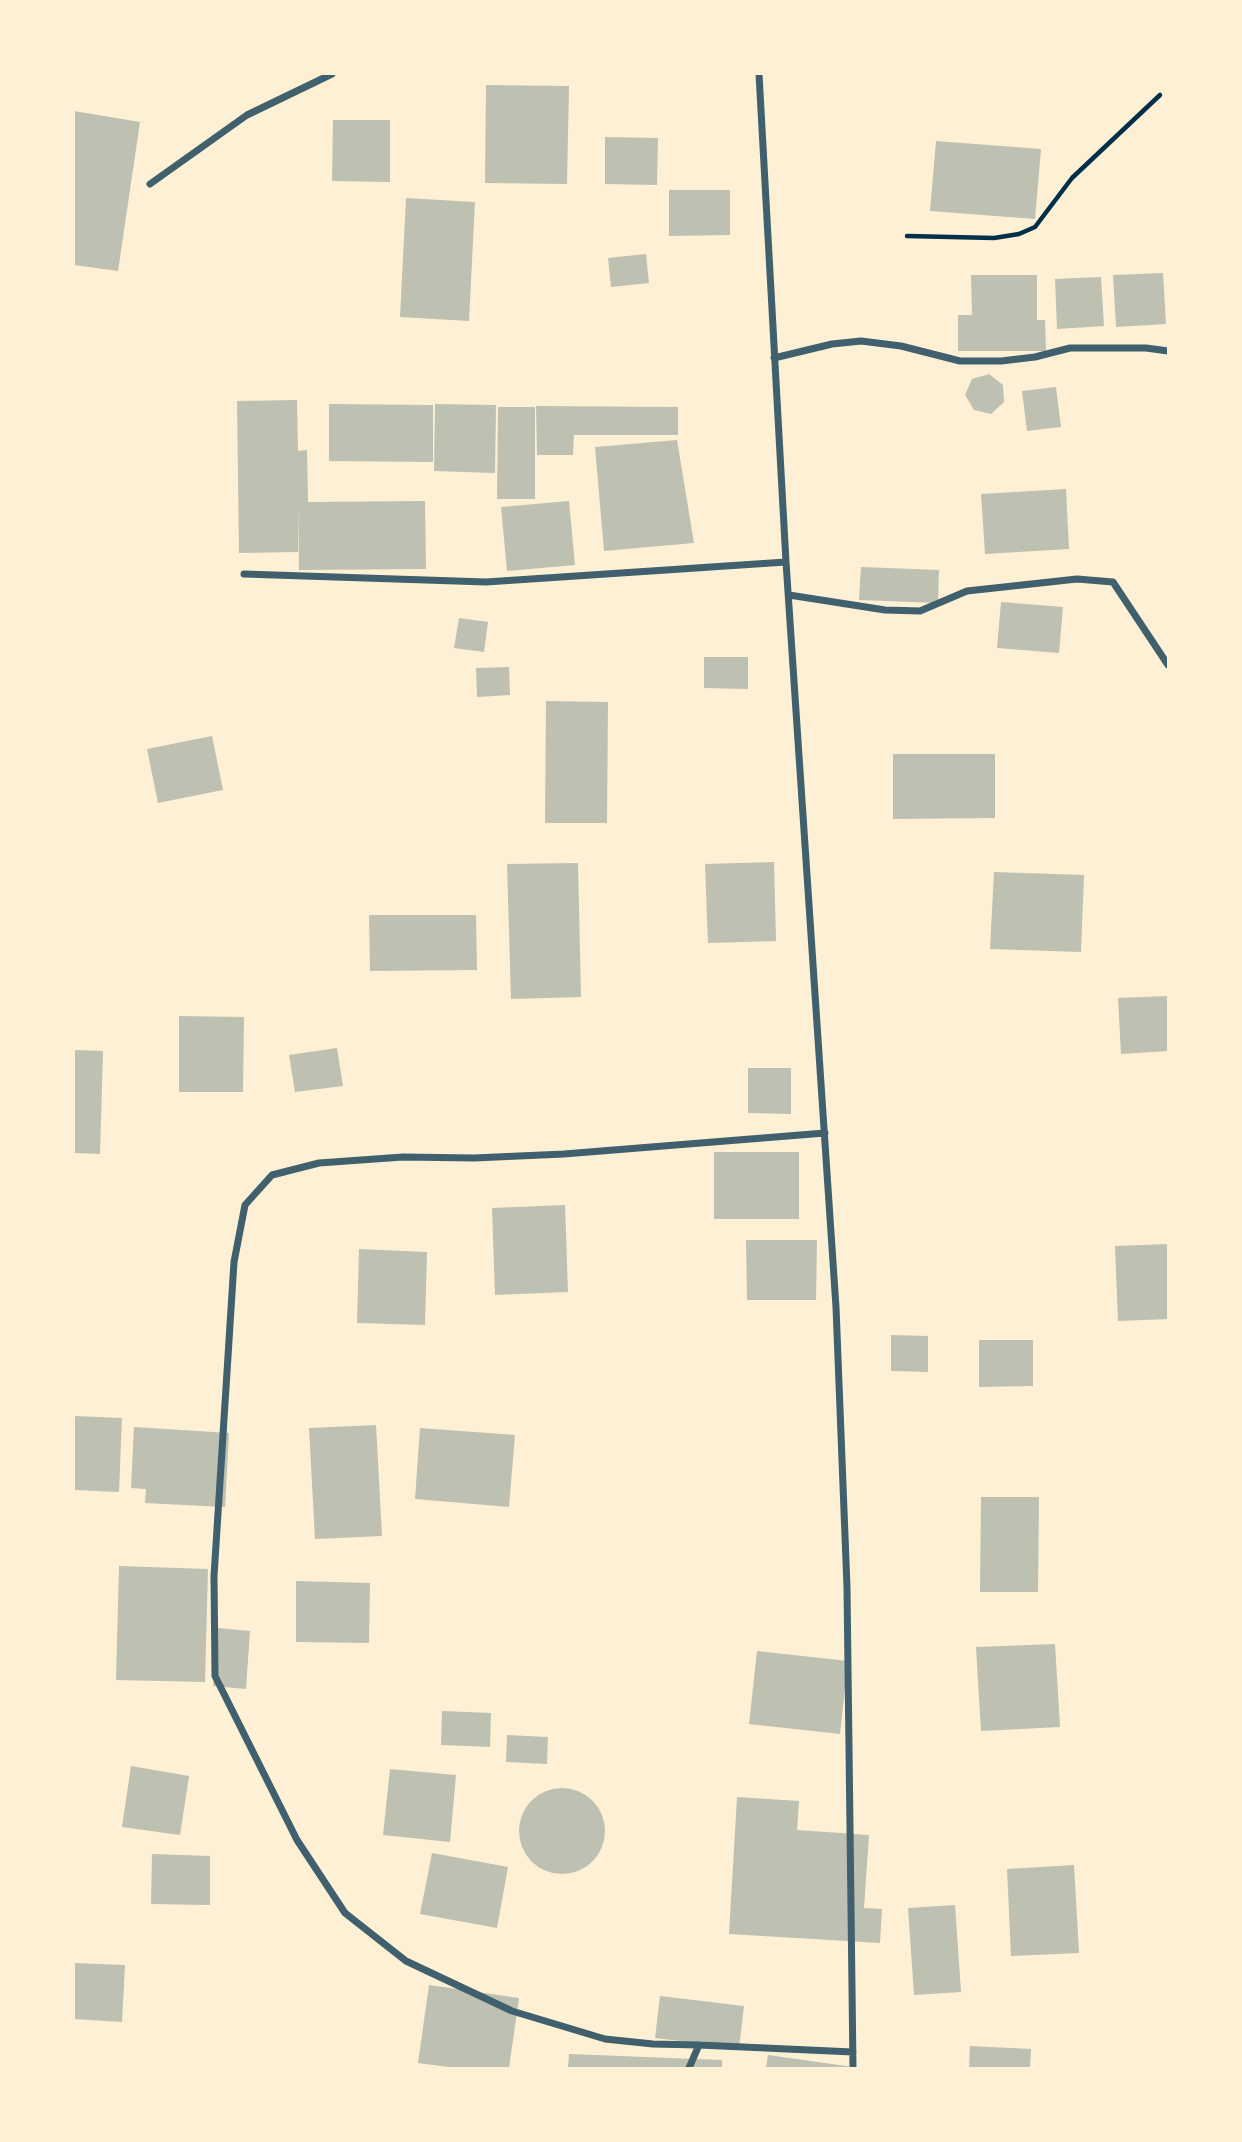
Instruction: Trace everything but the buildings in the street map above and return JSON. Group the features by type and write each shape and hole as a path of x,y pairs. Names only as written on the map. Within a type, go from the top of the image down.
{"street":[{"path":"150,184 247,115 332,74"},
{"path":"759,74 786,562 836,1307 848,1587 853,2068"},
{"path":"774,358 832,344 861,341 901,346 960,361 1001,361 1070,348 1146,348 1168,351"},
{"path":"244,574 486,582 786,562"},
{"path":"789,595 884,610 920,611 967,591 1077,579 1113,582 1168,665"},
{"path":"825,1133 564,1154 474,1158 403,1157 319,1163 272,1175 245,1205 234,1262 214,1576 215,1676 297,1840 345,1913 406,1961 512,2011 605,2039 653,2044 853,2052"},
{"path":"689,2068 699,2045"}],"path":[{"path":"907,236 995,238 1019,234 1035,227 1072,178 1160,95"}]}
